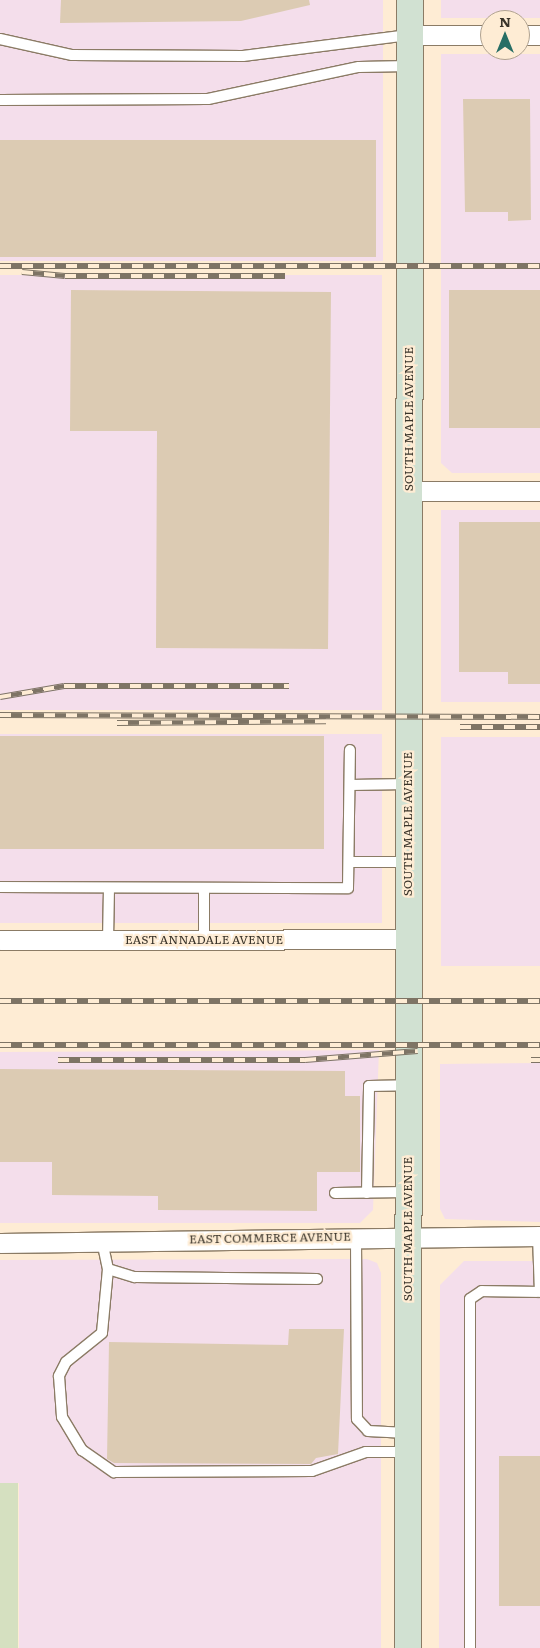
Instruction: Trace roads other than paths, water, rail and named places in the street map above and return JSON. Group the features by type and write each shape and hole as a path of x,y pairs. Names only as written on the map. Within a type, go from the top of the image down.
{"street":[{"name":"SOUTH MAPLE AVENUE","path":"408,1648 410,0"},
{"path":"410,35 480,35"},
{"path":"409,491 540,491"},
{"name":"EAST ANNADALE AVENUE","path":"0,940 408,938"},
{"name":"EAST COMMERCE AVENUE","path":"0,1243 408,1236 539,1236"}],"lane":[{"path":"0,39 72,55 243,56 410,35"},
{"path":"0,100 208,99 359,67 410,66"},
{"path":"0,886 109,889 348,888 350,750"},
{"path":"350,784 408,784"},
{"path":"349,862 408,862"},
{"path":"204,888 204,940"},
{"path":"108,940 109,889"},
{"path":"367,1192 369,1086 408,1085"},
{"path":"335,1193 408,1192"},
{"path":"470,1648 470,1299 482,1291 538,1292 539,1236"},
{"path":"356,1237 356,1404 360,1427 408,1443"},
{"path":"102,1242 108,1269 102,1333 66,1362 59,1376 62,1417 82,1450 114,1472 312,1472 366,1452 408,1443"},
{"path":"108,1269 144,1277 317,1279"}],"railway":[{"path":"0,266 540,266"},
{"path":"22,272 65,276 285,276"},
{"path":"0,697 64,686 289,686"},
{"path":"0,715 540,717"},
{"path":"117,723 326,721"},
{"path":"460,727 540,727"},
{"path":"0,1001 540,1001"},
{"path":"0,1045 540,1045"},
{"path":"58,1060 305,1060 418,1051"},
{"path":"531,1060 540,1060"}]}
